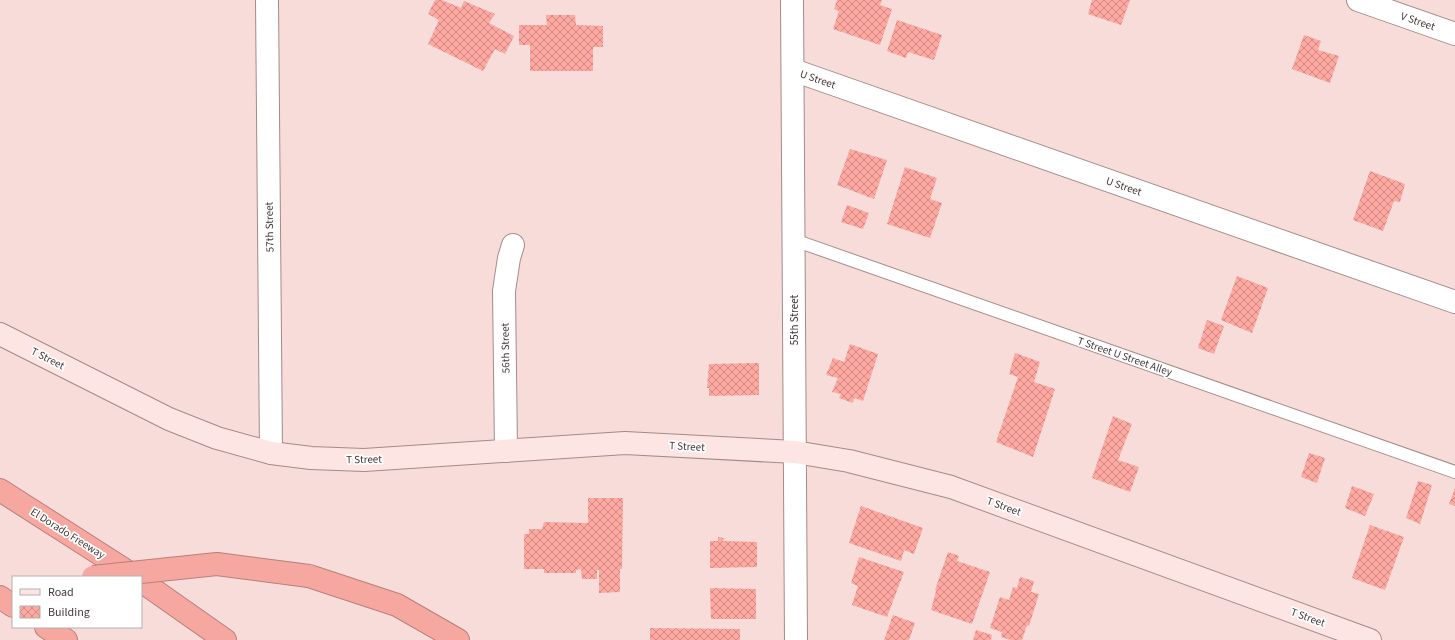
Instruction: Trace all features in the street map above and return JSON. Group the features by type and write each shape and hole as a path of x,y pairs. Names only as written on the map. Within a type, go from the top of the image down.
{"highway":[{"name":"El Dorado Freeway","path":"0,490 134,576"},
{"path":"103,576 217,564 309,576 397,605 458,640"},
{"path":"142,582 224,640"},
{"path":"0,596 12,592"},
{"path":"0,596 12,605"},
{"path":"48,628 66,640"}],"street":[{"name":"57th Street","path":"267,0 271,453"},
{"name":"55th Street","path":"792,0 796,640"},
{"name":"V Street","path":"1358,0 1455,34"},
{"name":"U Street","path":"793,70 1455,302"},
{"name":"56th Street","path":"506,451 504,291 509,258 513,245"},
{"name":"T Street","path":"0,334 169,419 217,438 271,453 311,458 364,460 625,443 795,452 849,461 951,487 1370,640"}],"lane":[{"name":"T Street U Street Alley","path":"794,240 1455,472"}],"building":[{"path":"435,0 442,0 461,8 464,1 495,14 489,23 514,36 505,54 495,49 483,71 428,44 439,20 428,14"},
{"path":"837,0 882,0 880,5 892,9 880,45 833,29 839,11 834,9"},
{"path":"1092,0 1130,0 1121,25 1088,14"},
{"path":"546,15 575,15 576,25 603,26 603,47 593,47 593,71 530,71 530,45 519,45 519,25 547,25"},
{"path":"897,20 942,35 934,60 908,52 906,58 887,51"},
{"path":"1304,35 1321,41 1318,50 1339,56 1330,83 1292,69"},
{"path":"850,149 887,160 874,199 837,185"},
{"path":"905,167 937,178 930,199 942,203 930,238 887,224"},
{"path":"1370,171 1405,184 1400,202 1394,201 1383,231 1353,220"},
{"path":"847,205 869,213 863,229 841,222"},
{"path":"1237,276 1268,288 1252,333 1221,320"},
{"path":"1207,320 1224,326 1214,354 1198,348"},
{"path":"850,344 878,354 863,401 854,398 853,403 839,398 841,394 832,392 838,378 826,375 833,358 844,362"},
{"path":"1015,353 1040,362 1034,382 1055,389 1033,457 996,442 1018,377 1009,374"},
{"path":"759,363 759,395 709,396 709,388 707,388 709,364"},
{"path":"1113,416 1132,424 1118,460 1139,467 1130,492 1092,478"},
{"path":"1309,453 1325,458 1317,483 1301,477"},
{"path":"1418,481 1432,485 1420,524 1406,518"},
{"path":"1352,486 1374,494 1365,516 1345,508"},
{"path":"1455,488 1455,506 1449,504"},
{"path":"588,498 623,498 622,569 620,569 620,592 599,593 599,570 597,570 597,579 582,579 581,569 576,570 576,573 544,573 544,569 524,569 524,534 529,534 529,529 542,529 544,522 588,523"},
{"path":"861,506 923,528 914,554 904,550 901,561 849,543"},
{"path":"1370,525 1404,537 1385,590 1352,578"},
{"path":"718,537 724,538 723,541 757,542 757,567 710,568 710,541 718,541"},
{"path":"948,552 959,556 957,561 990,572 972,624 931,610 935,590"},
{"path":"859,557 904,572 887,617 852,605 858,586 851,583"},
{"path":"1020,577 1034,581 1031,592 1039,594 1029,626 1027,625 1022,640 1011,640 1001,637 1002,632 990,628 1000,597 1009,600 1013,587 1017,588"},
{"path":"710,588 756,589 756,619 711,619"},
{"path":"893,615 915,623 909,640 884,640"},
{"path":"650,628 740,629 740,640 650,640"},
{"path":"976,630 992,635 991,640 973,640"}]}
